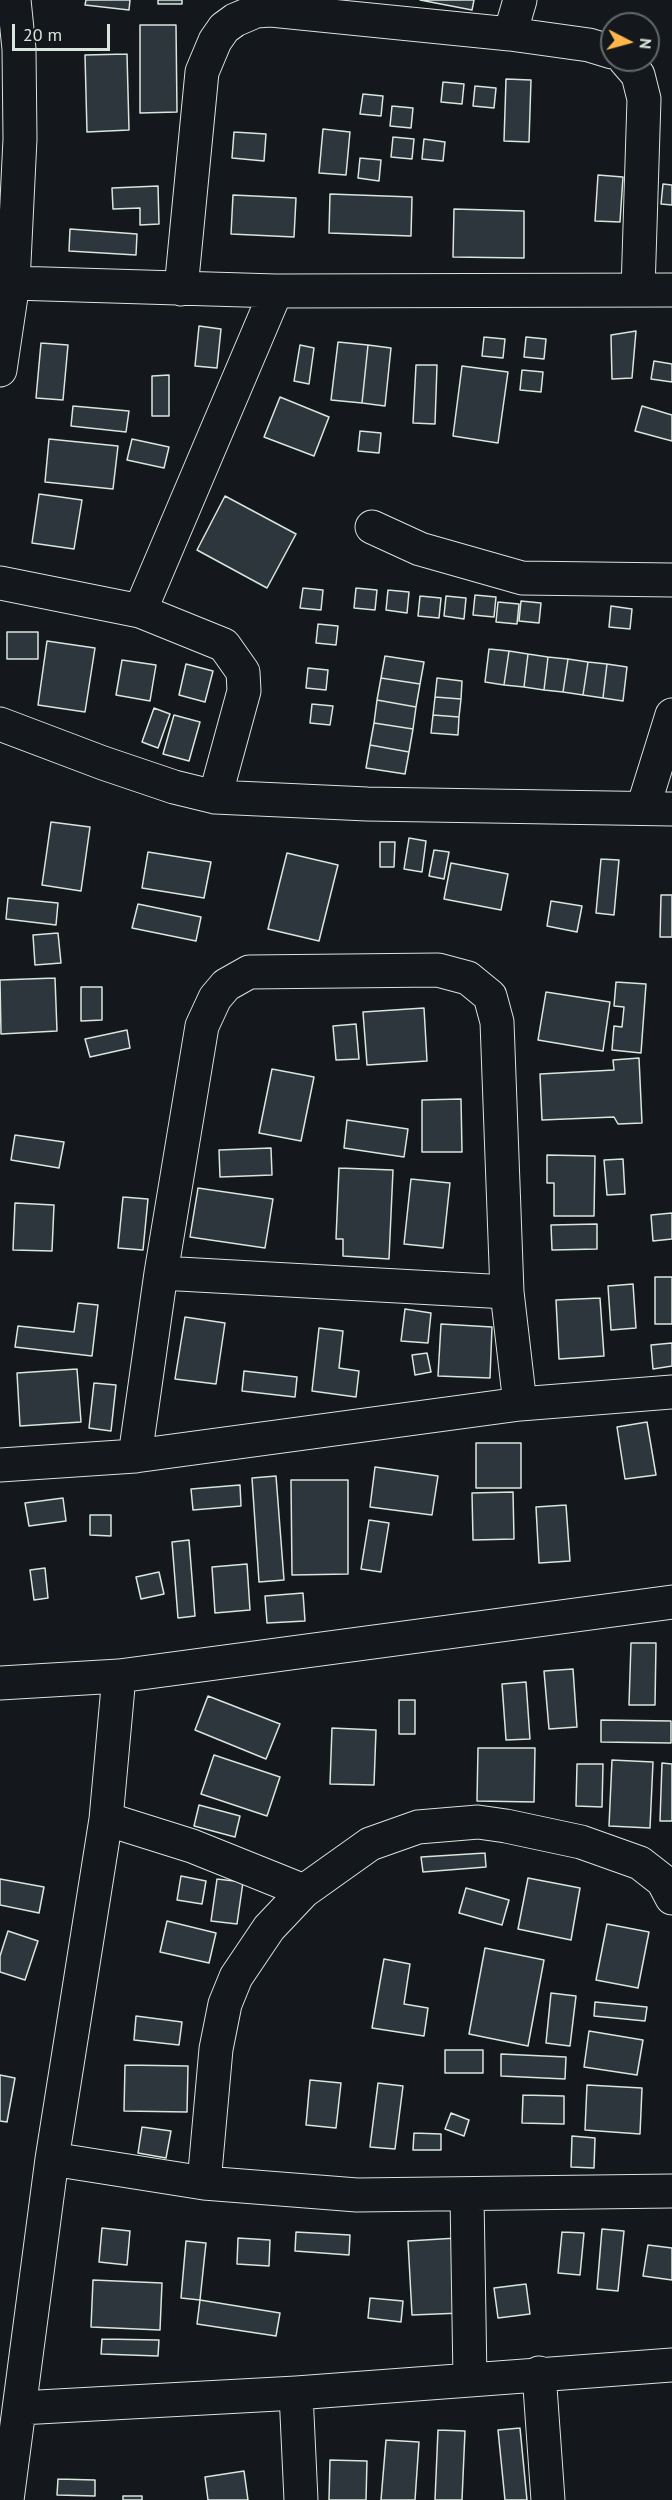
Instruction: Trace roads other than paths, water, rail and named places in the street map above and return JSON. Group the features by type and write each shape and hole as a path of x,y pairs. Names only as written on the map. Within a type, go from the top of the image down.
{"street":[{"path":"0,370 13,283 20,139 19,49 14,0"},
{"path":"510,34 520,0"},
{"path":"180,289 202,72 224,28 242,8 510,34 600,48"},
{"path":"635,72 644,99 638,290"},
{"path":"13,283 276,291 672,290"},
{"path":"140,610 276,291"},
{"path":"372,527 420,549 522,578 672,580"},
{"path":"0,583 140,610 220,642 243,672 244,691 215,797"},
{"path":"0,724 114,767 174,787 215,797 367,804 658,809 672,715"},
{"path":"135,1456 198,1039 209,1006 215,998 226,986 249,972 427,970 468,978 482,987 495,1009 507,1292 520,1404"},
{"path":"161,1273 507,1292"},
{"path":"0,1465 135,1456 520,1404 672,1392"},
{"path":"0,1683 119,1676 672,1602"},
{"path":"7,2500 52,2158 106,1819 119,1676"},
{"path":"106,1819 202,1849 304,1891"},
{"path":"204,2183 213,2076 225,2004 250,1953 304,1891 347,1858 392,1835 418,1827 478,1822 581,1842 640,1863 663,1881 672,1898"},
{"path":"52,2158 204,2183 357,2195 467,2196 672,2191"},
{"path":"467,2196 470,2380"},
{"path":"20,2408 296,2393 539,2373 672,2365"},
{"path":"539,2373 548,2500"},
{"path":"296,2393 301,2500"}]}
